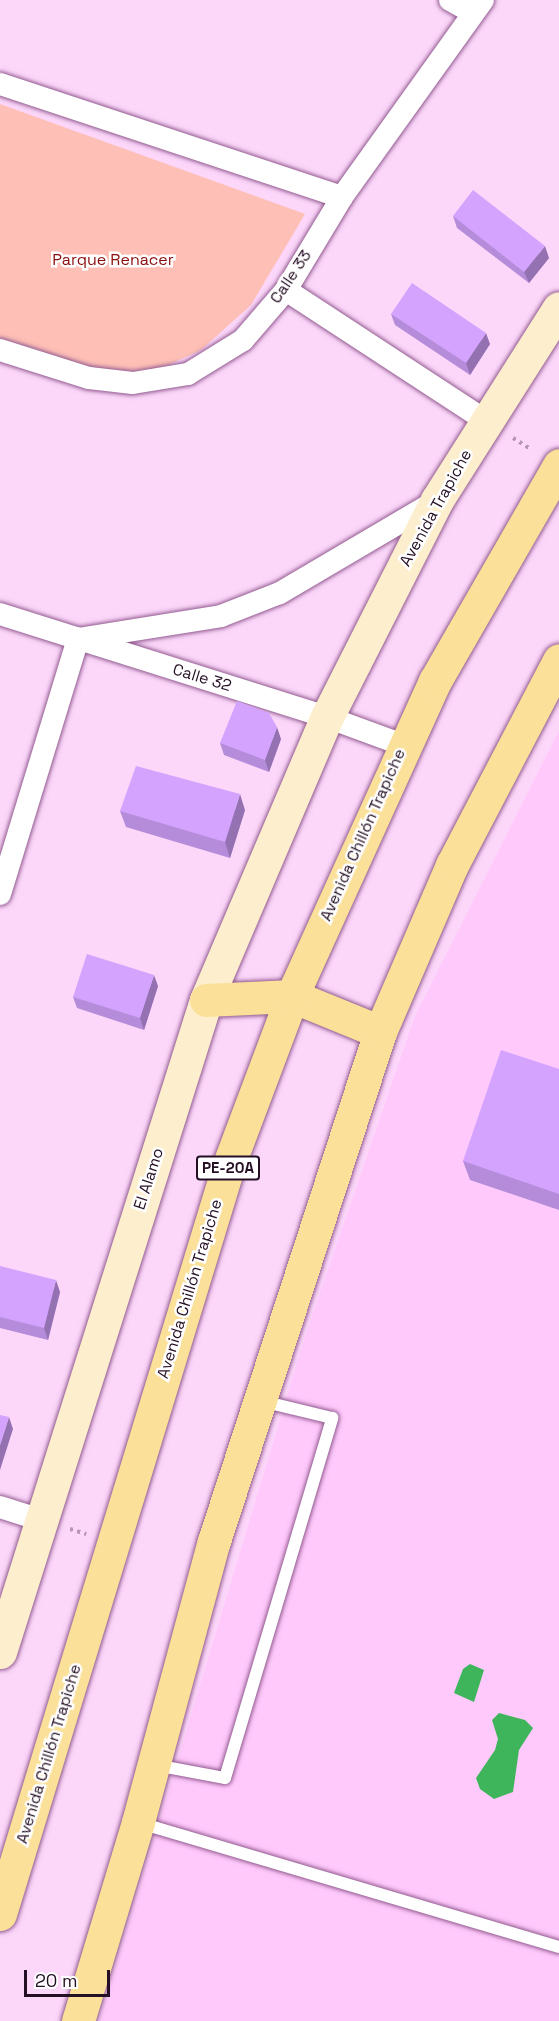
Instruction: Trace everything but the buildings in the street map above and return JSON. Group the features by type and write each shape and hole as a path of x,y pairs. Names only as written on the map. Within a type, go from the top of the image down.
{"main road":[{"name":"Avenida Chillón Trapiche","path":"0,1914 229,1164 292,996 403,745 435,681 558,465"},
{"path":"78,2021 138,1822 151,1764 258,1400 380,1032 452,865 559,660"},
{"path":"206,1000 292,996 380,1032"}],"street":[{"path":"450,0 478,7"},
{"name":"Calle 33","path":"0,350 100,379 133,383 188,374 243,340 286,290 342,197 478,7"},
{"path":"0,84 342,197"},
{"path":"286,290 486,422"},
{"name":"Avenida Trapiche","path":"327,717 437,500 559,308"},
{"path":"0,894 5,863 78,639 221,616 280,593 437,500"},
{"name":"Calle 32","path":"0,614 327,717 403,745"},
{"name":"El Alamo","path":"0,1652 206,1000 327,717"},
{"path":"0,1507 41,1520"}],"lane":[{"path":"151,1764 225,1778 332,1418 258,1400"},
{"path":"138,1822 559,1947"}],"path":[{"path":"486,422 558,465"},
{"path":"41,1520 112,1543"}],"shaded area":[{"path":"559,731 559,2021 99,2021 304,1340 415,1016"},
{"path":"470,1664 484,1670 474,1702 454,1693 463,1669"},
{"path":"499,1713 525,1720 533,1728 519,1750 513,1792 494,1799 480,1789 476,1778 495,1750 498,1739 492,1720"}],"green space":[{"name":"Parque Renacer","path":"0,104 305,214 251,305 201,350 151,373 102,372 0,338"}]}
